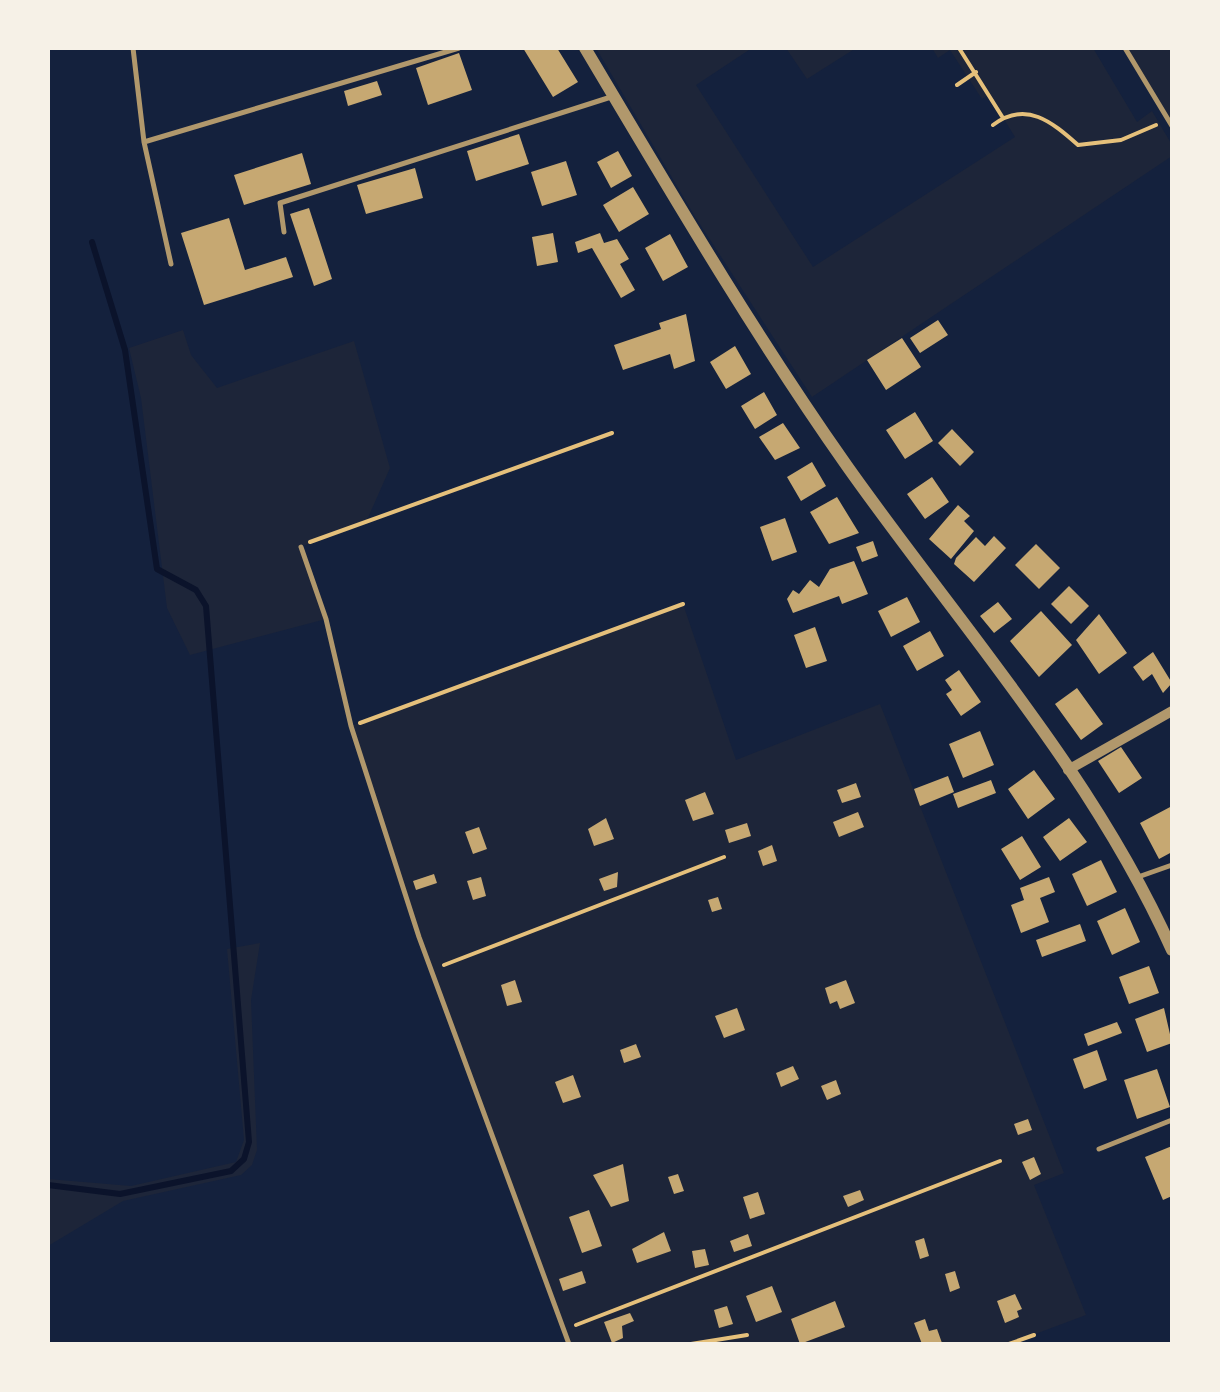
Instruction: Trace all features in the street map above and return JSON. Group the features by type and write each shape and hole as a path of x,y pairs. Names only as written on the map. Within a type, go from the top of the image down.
{"street":[{"path":"585,48 709,258 836,450 1068,770 1138,877 1172,950"},
{"path":"1068,770 1172,711"}],"lane":[{"path":"133,48 144,142 170,264"},
{"path":"144,142 460,48"},
{"path":"1126,48 1171,123"},
{"path":"284,232 280,204 614,96"},
{"path":"301,547 326,619 351,726 430,971 569,1344"},
{"path":"1138,877 1172,865"},
{"path":"1099,1148 1172,1120"}],"path":[{"path":"959,48 1003,118"},
{"path":"957,84 976,72"},
{"path":"994,125 1003,118 1033,113 1078,145 1121,140 1171,123"},
{"path":"301,547 612,433"},
{"path":"351,726 683,604"},
{"path":"430,971 724,858"},
{"path":"564,1330 1000,1161"},
{"path":"691,1344 747,1335"},
{"path":"1009,1344 1034,1335"}],"shaded area":[{"path":"596,48 752,48 696,85 813,267 1015,137 989,95 982,99 950,50 938,58 932,48 1093,48 1137,122 1152,111 1172,145 1172,156 812,397 694,215"},
{"path":"786,48 856,48 807,79"},
{"path":"1125,48 1172,48 1172,126"},
{"path":"183,330 191,355 217,388 354,341 390,468 367,520 301,547 326,619 190,655 167,608 141,398 129,348"},
{"path":"683,604 736,760 880,704 1064,1173 1034,1185 1086,1315 1009,1344 569,1344 430,971 351,726"},
{"path":"260,943 251,1000 257,1150 252,1165 241,1175 123,1201 48,1246 48,1179 131,1186 236,1162 244,1140 227,949"}],"building":[{"path":"523,48 557,48 578,82 553,97"},
{"path":"459,53 472,90 428,105 416,68"},
{"path":"377,81 382,95 348,106 344,91"},
{"path":"519,134 529,164 476,181 467,151"},
{"path":"618,151 632,176 611,188 597,162"},
{"path":"302,153 311,184 244,205 234,175"},
{"path":"566,161 577,195 542,206 531,172"},
{"path":"415,168 423,198 366,214 357,185"},
{"path":"633,187 649,214 619,232 603,205"},
{"path":"309,208 332,279 314,286 290,214"},
{"path":"229,218 245,270 286,257 293,277 204,305 181,233"},
{"path":"553,233 558,262 537,266 532,237"},
{"path":"600,233 604,243 617,239 629,259 620,264 635,290 621,298 592,248 578,253 575,242"},
{"path":"670,234 688,267 663,281 645,248"},
{"path":"686,314 695,361 674,369 670,354 623,370 614,345 661,329 659,323"},
{"path":"938,320 948,335 920,353 910,338"},
{"path":"902,338 921,367 886,390 867,360"},
{"path":"735,346 751,374 726,389 710,362"},
{"path":"764,392 777,415 755,429 741,406"},
{"path":"915,412 933,441 905,459 886,430"},
{"path":"783,423 800,448 775,460 759,437"},
{"path":"952,429 974,452 960,466 938,443"},
{"path":"812,462 826,486 801,501 787,477"},
{"path":"932,477 949,502 925,519 907,494"},
{"path":"837,497 859,533 829,544 810,512"},
{"path":"958,505 970,516 964,521 974,531 951,559 929,539"},
{"path":"785,518 797,552 772,561 760,527"},
{"path":"994,536 1006,548 974,582 954,564 956,558 976,537 985,546"},
{"path":"873,541 878,556 862,562 856,547"},
{"path":"1036,544 1060,568 1039,589 1015,565"},
{"path":"854,561 868,594 842,604 839,596 793,613 787,599 793,590 799,594 810,580 819,587 830,569"},
{"path":"1069,586 1089,606 1071,624 1051,604"},
{"path":"907,597 920,622 891,637 878,611"},
{"path":"998,602 1012,619 994,633 980,616"},
{"path":"1041,611 1072,645 1039,677 1010,641"},
{"path":"1099,614 1127,653 1099,674 1076,640"},
{"path":"815,627 827,661 806,668 794,635"},
{"path":"930,631 944,656 917,671 903,646"},
{"path":"1153,652 1172,683 1163,693 1152,674 1143,681 1133,667"},
{"path":"959,670 981,702 961,716 946,694 952,690 945,680"},
{"path":"1077,688 1103,724 1081,740 1055,704"},
{"path":"980,731 994,765 963,778 949,744"},
{"path":"1121,747 1142,778 1119,793 1098,761"},
{"path":"1034,770 1055,799 1028,819 1008,789"},
{"path":"948,776 954,792 920,806 914,789"},
{"path":"991,780 996,793 958,808 953,794"},
{"path":"856,783 861,797 842,803 837,790"},
{"path":"705,792 714,814 693,821 685,800"},
{"path":"1172,806 1172,852 1159,859 1140,823"},
{"path":"858,812 864,827 839,837 833,822"},
{"path":"606,818 614,839 594,846 588,829"},
{"path":"1069,818 1087,842 1060,861 1043,837"},
{"path":"747,823 751,836 729,843 725,830"},
{"path":"479,827 487,849 473,854 465,832"},
{"path":"1022,836 1041,867 1020,880 1001,849"},
{"path":"772,845 777,861 763,866 758,851"},
{"path":"1101,860 1117,892 1087,906 1072,874"},
{"path":"618,872 617,887 604,891 599,879"},
{"path":"434,874 437,883 416,890 413,881"},
{"path":"481,877 486,896 473,900 467,881"},
{"path":"1049,877 1055,892 1040,898 1049,922 1021,933 1011,905 1024,900 1020,888"},
{"path":"718,897 722,909 712,912 708,900"},
{"path":"1125,908 1140,942 1112,955 1097,921"},
{"path":"1080,924 1086,941 1042,957 1036,940"},
{"path":"1149,966 1159,993 1129,1004 1119,977"},
{"path":"515,980 522,1002 507,1006 501,985"},
{"path":"846,980 855,1003 840,1009 837,1001 830,1004 825,988"},
{"path":"737,1008 745,1030 724,1038 715,1016"},
{"path":"1164,1008 1172,1043 1147,1052 1135,1019"},
{"path":"1117,1022 1122,1033 1088,1046 1084,1034"},
{"path":"636,1044 641,1057 624,1063 620,1050"},
{"path":"1097,1050 1107,1080 1084,1089 1073,1059"},
{"path":"793,1066 799,1079 781,1087 776,1073"},
{"path":"1157,1069 1170,1107 1137,1119 1124,1080"},
{"path":"573,1075 581,1097 563,1103 555,1082"},
{"path":"836,1080 841,1094 827,1100 821,1086"},
{"path":"1028,1119 1032,1130 1018,1135 1014,1124"},
{"path":"1172,1146 1172,1196 1163,1200 1145,1157"},
{"path":"1034,1157 1041,1174 1030,1180 1022,1162"},
{"path":"623,1164 629,1201 611,1207 593,1175"},
{"path":"678,1174 684,1191 674,1194 668,1177"},
{"path":"860,1190 864,1200 848,1207 843,1196"},
{"path":"758,1192 765,1214 750,1219 743,1197"},
{"path":"589,1210 602,1246 582,1253 569,1217"},
{"path":"664,1232 671,1251 637,1263 632,1249"},
{"path":"748,1234 752,1246 734,1252 730,1241"},
{"path":"924,1238 929,1256 920,1259 915,1241"},
{"path":"705,1249 709,1265 695,1268 692,1251"},
{"path":"582,1271 586,1283 563,1291 559,1279"},
{"path":"955,1271 960,1288 950,1292 945,1274"},
{"path":"772,1286 782,1312 756,1322 746,1296"},
{"path":"1015,1294 1022,1309 1017,1311 1019,1317 1005,1323 997,1301"},
{"path":"835,1301 845,1327 800,1344 791,1319"},
{"path":"727,1306 733,1324 719,1328 714,1310"},
{"path":"630,1313 634,1321 622,1326 623,1338 612,1343 604,1322"},
{"path":"925,1319 929,1331 937,1329 942,1343 922,1344 914,1323"}],"waterway":[{"path":"48,1185 120,1194 231,1171 244,1159 249,1142 206,606 196,590 157,569 125,350 92,242"}]}
